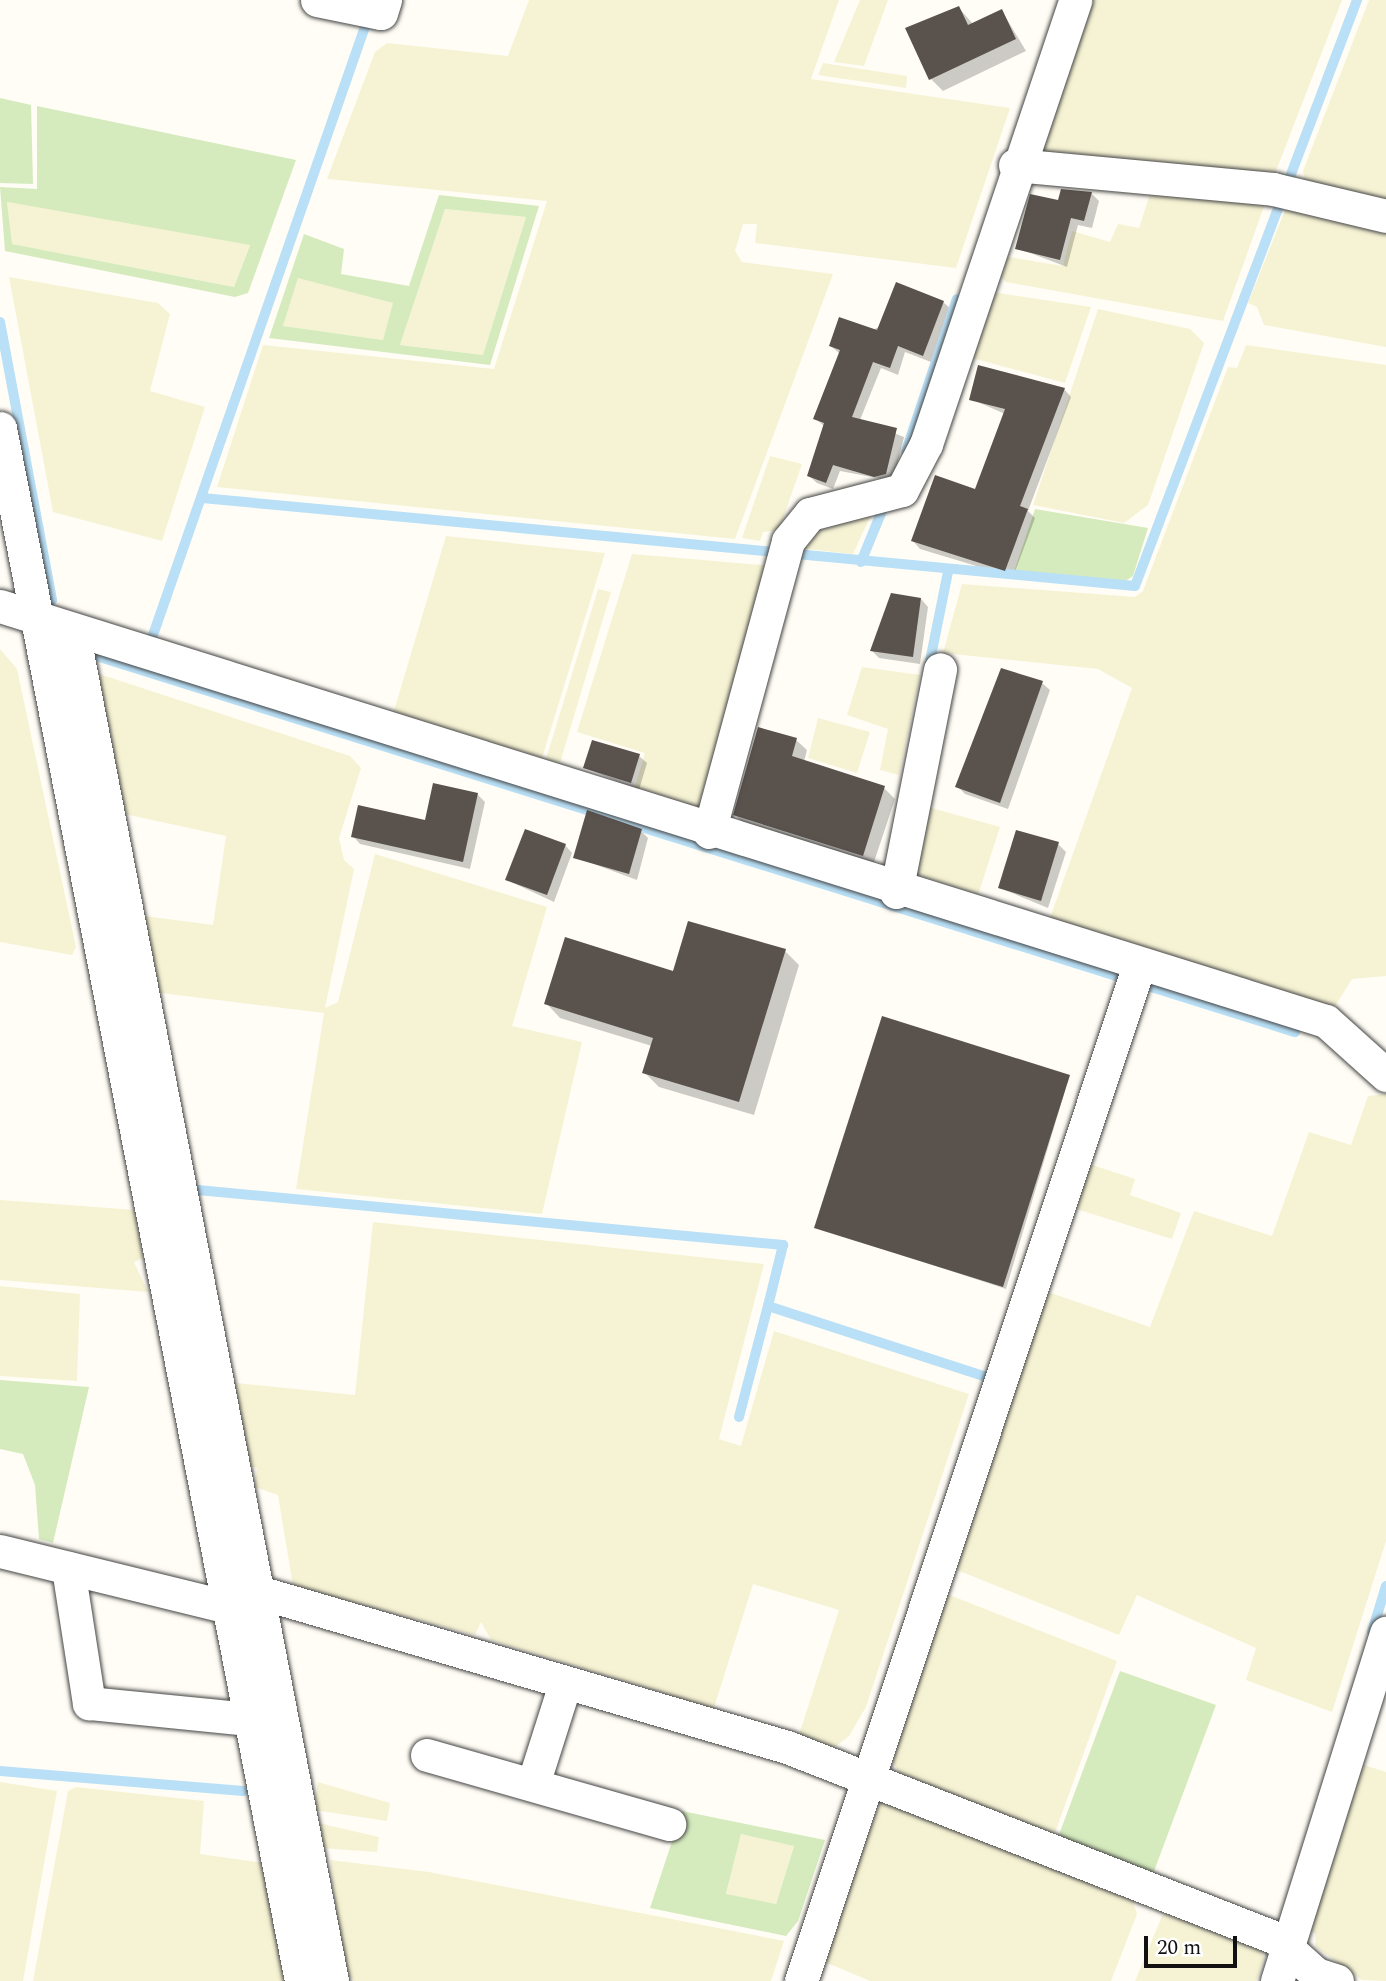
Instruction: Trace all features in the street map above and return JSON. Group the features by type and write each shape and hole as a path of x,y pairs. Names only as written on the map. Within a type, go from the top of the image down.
{"street":[{"path":"317,0 374,7"},
{"path":"709,832 754,686 784,556 810,513 890,493 926,444 1015,164 1075,0"},
{"path":"1015,164 1281,191 1386,216"},
{"path":"0,428 36,617 243,1591 332,1981"},
{"path":"0,606 73,632 896,892 1136,976 1326,1021 1386,1075"},
{"path":"73,632 176,1187 243,1591 250,1719 301,1981"},
{"path":"896,892 940,669"},
{"path":"801,1981 862,1778 1136,976"},
{"path":"0,1551 68,1568 243,1591 787,1747 1282,1943 1316,1975 1336,1981"},
{"path":"68,1568 89,1703 250,1719"},
{"path":"1277,1981 1282,1943 1386,1633"},
{"path":"533,1784 565,1684"},
{"path":"427,1755 669,1824"}],"shaded area":[{"path":"529,0 839,0 811,79 1010,108 956,268 755,243 757,224 743,224 735,251 742,262 833,274 735,539 217,487 263,345 494,369 547,201 327,179 375,52 387,43 508,56"},
{"path":"860,0 888,0 864,66 834,62"},
{"path":"1088,0 1342,0 1273,179 1061,159 1036,149"},
{"path":"1369,0 1386,0 1386,205 1306,185 1303,171"},
{"path":"823,63 907,76 906,88 818,75"},
{"path":"1152,188 1266,201 1223,321 1006,282 998,272 1002,256 1063,266 1072,231 1110,242 1118,224 1139,228"},
{"path":"1289,200 1386,225 1386,347 1264,325 1257,307 1248,303"},
{"path":"7,201 250,244 234,287 11,244"},
{"path":"445,209 526,217 483,355 400,345"},
{"path":"9,277 158,303 170,314 150,391 205,407 162,541 53,512"},
{"path":"298,277 394,303 383,340 283,326"},
{"path":"992,292 1091,307 1065,383 968,357"},
{"path":"1098,309 1190,329 1204,343 1148,505 1124,523 1033,505"},
{"path":"1246,345 1386,365 1386,976 1352,979 1334,1008 1050,918 1132,688 1098,669 943,653 962,584 1135,597 1143,591 1228,367 1237,368"},
{"path":"770,456 802,464 779,530 763,532 760,541 742,538"},
{"path":"874,508 853,554 797,548 812,527"},
{"path":"446,536 605,553 542,758 393,714"},
{"path":"632,554 772,566 700,810 635,787 645,753 577,732"},
{"path":"598,589 611,592 560,763 546,759"},
{"path":"0,649 17,669 76,947 72,955 0,942"},
{"path":"862,667 920,675 899,775 880,770 888,729 847,715"},
{"path":"90,671 350,756 361,768 339,838 344,860 354,869 325,1008 338,1002 375,854 547,907 512,1026 582,1042 542,1214 296,1189 324,1013 153,992 137,915 213,925 226,836 120,813"},
{"path":"818,718 870,732 857,773 808,758"},
{"path":"921,805 1000,827 978,895 916,874"},
{"path":"1386,1094 1386,1541 1332,1712 1246,1680 1256,1648 1137,1595 1119,1635 952,1568 1042,1290 1150,1327 1194,1211 1272,1236 1309,1132 1351,1145 1368,1096"},
{"path":"1086,1163 1135,1179 1130,1195 1181,1213 1172,1239 1070,1207"},
{"path":"0,1200 136,1210 143,1258 134,1262 148,1292 0,1280"},
{"path":"373,1222 764,1264 719,1439 741,1446 774,1331 969,1394 866,1707 849,1736 832,1749 798,1738 839,1610 753,1584 712,1714 678,1704 674,1696 491,1640 481,1622 475,1635 293,1586 278,1495 255,1487 257,1468 241,1462 226,1382 355,1395"},
{"path":"0,1286 80,1294 77,1381 0,1376"},
{"path":"947,1594 1117,1661 1052,1841 910,1789 892,1761"},
{"path":"1358,1763 1386,1772 1386,1981 1362,1980 1316,1947 1315,1933 1305,1930"},
{"path":"0,1782 57,1791 23,1981 0,1981"},
{"path":"318,1782 390,1803 387,1821 314,1810"},
{"path":"76,1787 204,1801 200,1854 264,1863 287,1981 33,1981 68,1791"},
{"path":"882,1798 1132,1898 1137,1914 1111,1981 870,1981 820,1960"},
{"path":"318,1823 379,1837 377,1852 321,1848"},
{"path":"741,1834 794,1845 776,1904 726,1895"},
{"path":"330,1860 429,1872 784,1941 771,1981 354,1981 344,1969"},
{"path":"1171,1912 1257,1944 1264,1958 1256,1981 1135,1981 1162,1916"}],"green space":[{"path":"0,98 31,105 33,184 0,183"},
{"path":"37,106 296,160 248,293 235,297 5,251 0,187 37,189","holes":["7,202 250,245 234,287 12,244"]},
{"path":"439,195 539,206 490,365 269,338 304,234 344,249 341,274 409,286","holes":["445,209 526,217 483,355 400,345","298,278 393,303 383,340 283,326"]},
{"path":"1035,509 1148,528 1133,576 1121,584 1014,572"},
{"path":"0,1380 89,1387 53,1543 39,1539 35,1485 23,1454 0,1449"},
{"path":"1120,1671 1216,1705 1153,1874 1057,1840"},
{"path":"682,1811 825,1840 798,1921 786,1936 650,1908","holes":["741,1834 794,1846 776,1904 726,1894"]}],"building":[{"path":"959,6 968,25 1002,9 1016,39 929,80 905,28"},
{"path":"1061,189 1092,192 1084,221 1071,218 1060,260 1015,249 1030,194 1058,200"},
{"path":"896,282 944,301 923,356 898,346 890,368 873,362 852,417 897,428 886,474 874,477 833,465 826,483 807,476 824,423 813,419 840,350 829,346 839,317 877,330"},
{"path":"978,365 1065,388 1020,506 1028,509 1005,571 911,541 935,475 975,489 1005,409 969,400"},
{"path":"891,593 921,598 913,657 870,651"},
{"path":"1001,668 1043,681 1000,803 955,787"},
{"path":"758,727 797,738 792,756 885,786 863,856 733,815"},
{"path":"592,740 640,754 631,783 583,768"},
{"path":"433,783 478,793 463,862 351,837 358,805 425,820"},
{"path":"587,810 642,829 629,874 573,858"},
{"path":"525,829 566,844 547,895 505,880"},
{"path":"1016,830 1059,842 1041,901 998,888"},
{"path":"688,921 786,949 739,1102 642,1073 653,1038 544,1004 565,937 673,971"},
{"path":"882,1016 1070,1075 1003,1287 814,1228"}],"waterway":[{"path":"202,498 1135,586 1357,0"},
{"path":"153,635 369,15"},
{"path":"906,451 957,299"},
{"path":"0,322 52,600"},
{"path":"861,562 886,501"},
{"path":"929,666 948,572"},
{"path":"90,654 1295,1032"},
{"path":"187,1189 783,1245 768,1306 990,1378"},
{"path":"739,1417 768,1306"},
{"path":"1372,1632 1386,1586"},
{"path":"0,1771 243,1791"}]}
